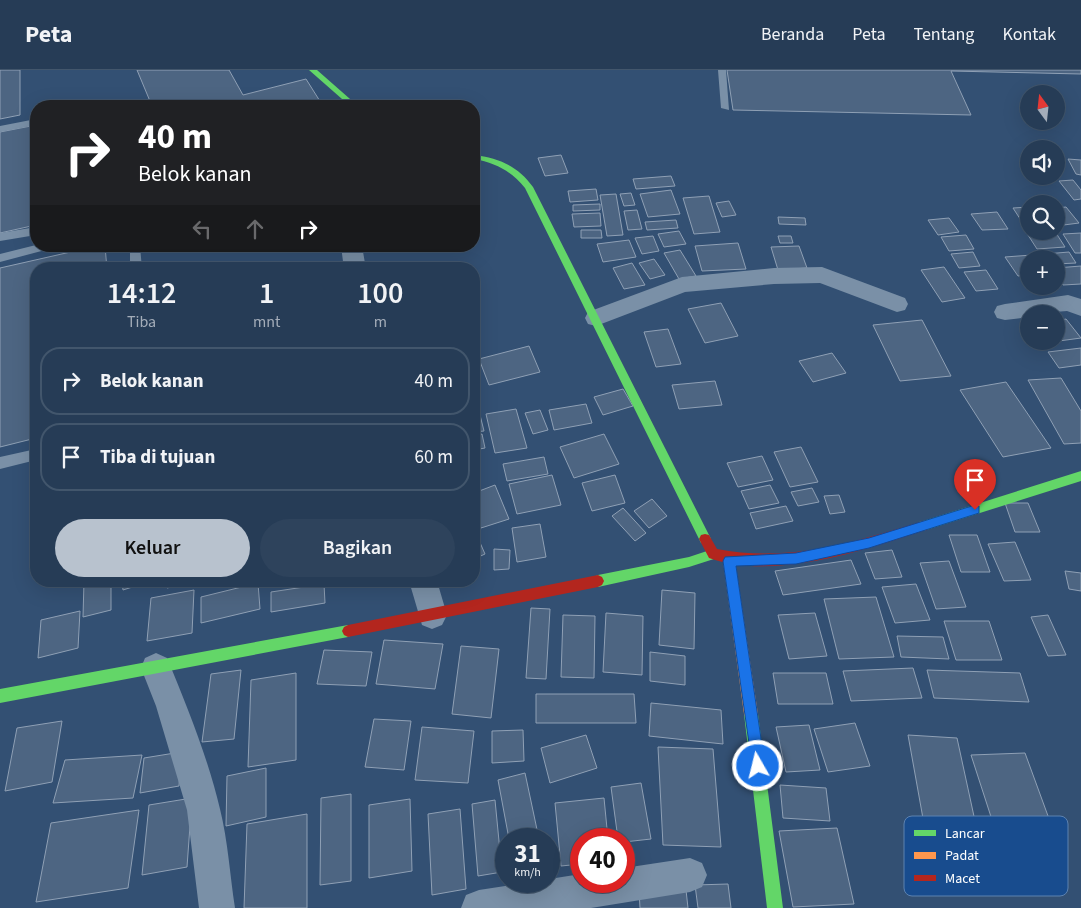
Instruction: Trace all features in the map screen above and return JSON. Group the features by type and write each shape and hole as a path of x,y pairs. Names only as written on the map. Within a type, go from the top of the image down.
{"street":[{"path":"313,70 347,100"},
{"path":"480,158 500,161 517,171 533,195 713,554 729,561 796,559 869,543 1081,476"},
{"path":"596,318 682,285 774,276 822,275 898,304"},
{"path":"1005,312 1068,303 1081,308"},
{"path":"0,696 432,615 688,562 713,554"},
{"path":"729,561 761,785 775,908"},
{"path":"425,587 432,615"},
{"path":"156,668 171,706 204,810 217,908"},
{"path":"479,908 690,876"}],"lane":[{"path":"722,70 726,108"},
{"path":"0,129 30,123"},
{"path":"0,237 30,232"},
{"path":"0,258 30,250"},
{"path":"0,464 30,456"}],"building":[{"path":"0,70 20,70 20,115 0,119"},
{"path":"137,70 229,70 243,95 306,79 319,100 150,100"},
{"path":"727,70 1081,70 1081,74 951,71 971,115 733,110"},
{"path":"30,126 30,226 0,233 0,132"},
{"path":"561,155 568,173 545,176 538,158"},
{"path":"1068,159 1081,160 1081,175 1076,174"},
{"path":"671,176 675,186 636,189 633,179"},
{"path":"1073,180 1081,190 1081,199 1074,200 1062,185 1065,185 1065,181"},
{"path":"596,189 598,200 570,202 568,191"},
{"path":"671,190 680,214 648,217 640,194"},
{"path":"631,193 635,205 624,206 620,194"},
{"path":"616,194 623,235 607,236 600,195"},
{"path":"709,196 720,232 694,234 683,198"},
{"path":"729,201 736,215 722,217 716,203"},
{"path":"600,204 600,210 573,211 573,205"},
{"path":"1066,207 1079,223 1065,225"},
{"path":"1013,208 1020,208 1020,219"},
{"path":"637,210 642,229 628,230 624,211"},
{"path":"997,212 1008,229 982,230 971,214"},
{"path":"600,213 601,226 574,227 572,214"},
{"path":"778,217 805,218 806,225 779,224"},
{"path":"949,218 959,232 938,235 928,220"},
{"path":"676,220 678,228 647,230 645,222"},
{"path":"581,230 601,230 602,238 581,238"},
{"path":"679,231 686,244 664,247 658,234"},
{"path":"1081,233 1081,253 1075,253 1065,237 1065,234"},
{"path":"966,235 974,249 949,251 941,237"},
{"path":"653,236 659,251 642,254 635,238"},
{"path":"778,236 791,236 793,243 780,243"},
{"path":"629,240 636,257 603,262 597,244"},
{"path":"1031,240 1060,240 1065,247 1037,249"},
{"path":"738,243 746,269 702,271 695,246"},
{"path":"799,246 807,268 778,270 771,247"},
{"path":"680,250 696,276 679,279 664,253"},
{"path":"71,252 106,252 106,262 30,262 30,440 0,447 0,268"},
{"path":"973,252 980,266 959,268 951,254"},
{"path":"1065,252 1069,252 1076,263 1065,264"},
{"path":"1020,256 1020,276 1018,276 1005,257"},
{"path":"654,259 665,275 650,279 639,263"},
{"path":"632,263 645,285 624,289 613,268"},
{"path":"1081,266 1081,284 1065,285 1065,267"},
{"path":"944,267 965,298 942,302 921,270"},
{"path":"986,270 998,289 976,291 964,272"},
{"path":"721,303 738,336 705,343 688,309"},
{"path":"1066,319 1081,338 1065,340"},
{"path":"922,320 951,376 900,381 873,325"},
{"path":"668,329 681,364 656,367 644,332"},
{"path":"529,346 540,372 489,385 480,359"},
{"path":"1081,348 1081,365 1059,368 1048,352"},
{"path":"832,353 846,373 813,382 799,361"},
{"path":"1061,378 1081,411 1081,443 1064,444 1028,380"},
{"path":"715,381 722,405 679,409 672,385"},
{"path":"1006,382 1051,448 1003,457 960,390"},
{"path":"623,389 633,406 603,415 594,397"},
{"path":"586,404 592,423 554,430 549,410"},
{"path":"516,409 527,448 495,453 486,414"},
{"path":"540,410 548,430 533,434 525,413"},
{"path":"480,415 484,431 480,431"},
{"path":"480,434 482,434 485,448 480,449"},
{"path":"604,434 619,464 574,478 560,447"},
{"path":"801,447 818,482 790,487 774,452"},
{"path":"762,456 773,480 738,487 727,463"},
{"path":"544,457 548,474 507,481 503,464"},
{"path":"552,475 561,505 517,514 509,484"},
{"path":"615,475 625,503 592,511 582,483"},
{"path":"495,485 509,519 481,528 480,491"},
{"path":"770,485 779,503 749,509 741,491"},
{"path":"812,488 819,502 798,506 791,492"},
{"path":"839,495 845,512 830,514 824,496"},
{"path":"652,499 667,516 649,528 634,511"},
{"path":"1005,503 1028,503 1040,532 1015,532"},
{"path":"786,506 793,521 756,529 750,513"},
{"path":"623,508 646,533 635,541 612,516"},
{"path":"540,524 546,557 517,562 512,528"},
{"path":"949,535 977,535 990,572 961,572"},
{"path":"1015,542 1031,580 1004,581 988,544"},
{"path":"480,543 485,554 480,556"},
{"path":"494,549 510,550 509,569 494,570"},
{"path":"892,550 902,577 875,579 865,553"},
{"path":"851,560 861,584 783,595 775,571"},
{"path":"949,561 966,607 936,609 920,563"},
{"path":"1065,571 1081,573 1081,591 1069,589"},
{"path":"916,584 930,620 895,623 882,587"},
{"path":"84,587 111,587 111,610 83,617"},
{"path":"242,587 258,587 260,609 201,623 201,597"},
{"path":"304,587 324,587 325,603 271,612 271,592"},
{"path":"194,590 192,633 147,641 151,598"},
{"path":"662,590 695,593 694,649 659,645"},
{"path":"876,597 894,657 839,659 824,599"},
{"path":"531,608 550,609 546,679 526,678"},
{"path":"80,611 78,648 38,658 41,620"},
{"path":"606,613 643,616 642,675 603,672"},
{"path":"815,613 827,656 789,659 778,615"},
{"path":"563,615 595,616 594,678 561,677"},
{"path":"1048,615 1066,655 1048,656 1031,617"},
{"path":"944,621 989,621 1002,660 956,660"},
{"path":"897,636 943,637 949,659 901,657"},
{"path":"384,640 443,644 435,689 376,684"},
{"path":"461,646 499,649 491,718 452,714"},
{"path":"324,650 372,652 366,686 317,684"},
{"path":"650,652 685,656 685,685 650,681"},
{"path":"913,668 922,698 851,701 843,671"},
{"path":"241,670 234,739 202,742 211,674"},
{"path":"927,670 1020,673 1029,702 934,698"},
{"path":"296,673 296,760 248,767 251,680"},
{"path":"773,673 826,673 833,704 778,704"},
{"path":"536,694 634,694 636,723 536,723"},
{"path":"651,703 721,710 723,744 649,736"},
{"path":"374,719 411,721 404,770 365,767"},
{"path":"62,721 52,782 5,791 17,728"},
{"path":"855,723 870,766 828,772 814,729"},
{"path":"809,725 820,770 786,772 776,727"},
{"path":"422,727 474,731 468,783 415,780"},
{"path":"523,730 524,761 492,763 492,731"},
{"path":"586,735 597,768 550,783 541,748"},
{"path":"908,735 957,738 974,816 923,816"},
{"path":"658,747 713,749 721,847 663,845"},
{"path":"181,752 179,786 140,793 144,758"},
{"path":"1025,753 1048,816 991,816 971,755"},
{"path":"142,755 133,798 53,803 65,760"},
{"path":"266,768 266,817 226,826 227,776"},
{"path":"525,773 537,828 507,828 498,780"},
{"path":"641,783 651,839 635,841 635,828 617,828 611,787"},
{"path":"780,785 826,788 830,821 783,818"},
{"path":"351,794 351,881 320,885 321,798"},
{"path":"192,798 187,867 142,875 149,805"},
{"path":"604,798 607,828 570,828 570,865 561,866 560,828 557,828 555,803"},
{"path":"410,799 412,871 369,878 369,805"},
{"path":"495,800 498,828 495,828 495,873 478,876 472,804"},
{"path":"460,809 466,889 432,895 428,814"},
{"path":"139,810 128,888 36,902 51,823"},
{"path":"307,814 307,908 244,908 247,824"},
{"path":"837,828 854,904 793,907 779,831"},
{"path":"728,884 731,908 698,908 695,885"},
{"path":"639,890 686,890 688,908 640,908"}],"traffic: fast":[{"path":"313,70 347,100"},
{"path":"480,158 491,160 512,170 529,187 705,539"},
{"path":"923,526 1081,476"},
{"path":"598,581 689,562 713,554"},
{"path":"0,696 348,631"},
{"path":"751,714 775,908"}],"traffic: slow":[{"path":"729,561 751,714"}],"traffic: jam":[{"path":"705,539 713,554 739,559 793,559 846,549 923,526"},
{"path":"348,631 598,581"}],"route":[{"path":"758,766 729,561 796,559 869,543 975,510"}]}
